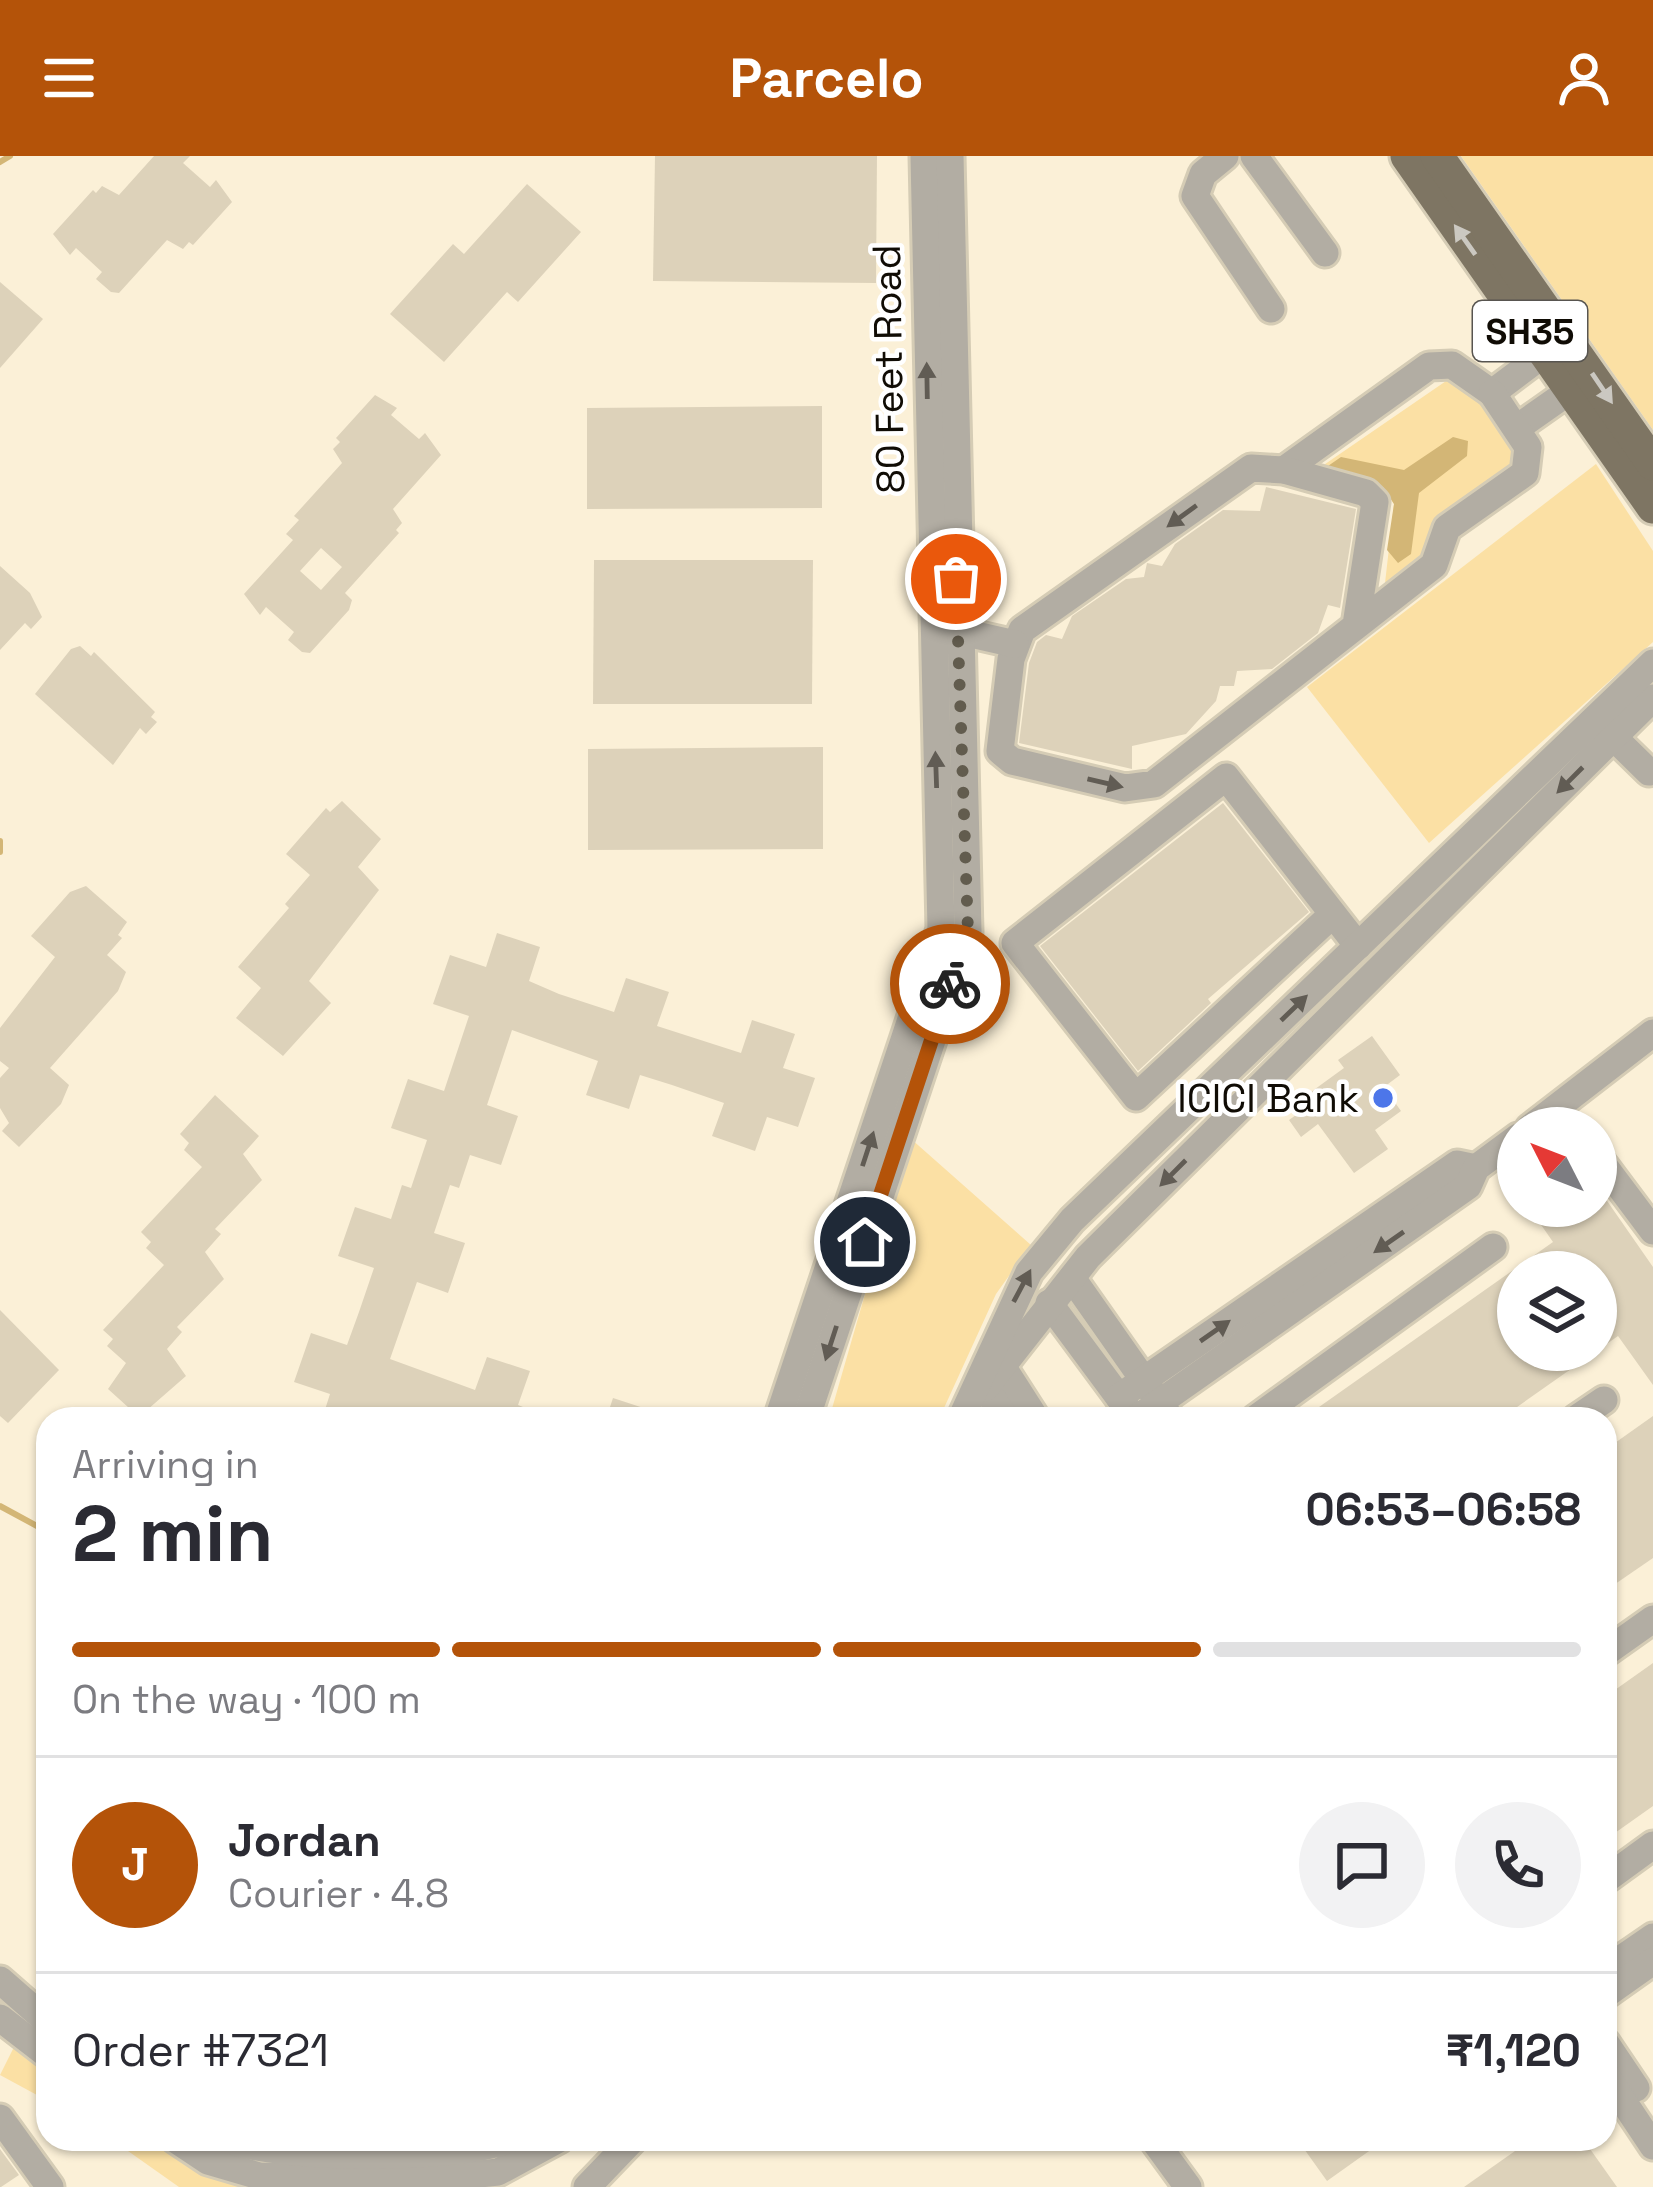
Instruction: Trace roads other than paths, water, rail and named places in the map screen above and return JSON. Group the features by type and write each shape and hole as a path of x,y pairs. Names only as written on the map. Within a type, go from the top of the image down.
{"main road":[{"name":"SH35","path":"1407,156 1653,508"},
{"name":"SH35","path":"1438,156 1653,464"}],"street":[{"name":"80 Feet Road","path":"782,1407 941,929 924,156"},
{"name":"80 Feet Road","path":"810,1407 968,932 950,156"},
{"path":"1225,156 1203,174 1195,196 1271,309"},
{"path":"1254,156 1325,253"},
{"path":"1492,393 1545,353"},
{"path":"1284,470 1429,366 1452,365 1492,393 1528,447 1525,473 1447,528 1434,565 1154,784 1138,789 1005,757 998,740 1015,644 1022,630 1251,468 1284,470 1366,493 1376,502 1356,626"},
{"path":"1517,428 1571,390"},
{"path":"958,631 1015,644"},
{"path":"969,1407 1049,1303 1604,728 1653,663"},
{"path":"1000,1407 987,1382 1029,1272 1072,1220 1358,946 1604,728 1653,698"},
{"path":"1604,728 1649,772"},
{"path":"1333,914 1136,1097 1015,943 1226,777 1358,946"},
{"path":"1579,1107 1653,1033"},
{"path":"1144,1406 1468,1186 1476,1168 1497,1152"},
{"path":"1617,1183 1653,1231"},
{"path":"1272,1407 1493,1247"},
{"path":"1072,1278 1144,1406"},
{"path":"1049,1303 1144,1406"},
{"path":"987,1382 1020,1407"},
{"path":"1594,1407 1604,1400"},
{"path":"1617,1644 1653,1619"},
{"path":"1617,1871 1653,1845"},
{"path":"1617,1962 1653,1936"},
{"path":"1617,1986 1653,1961"},
{"path":"0,1980 36,2012"},
{"path":"0,2018 36,2046"},
{"path":"1617,2060 1653,2112"},
{"path":"1617,2092 1653,2146"},
{"path":"0,2118 50,2187"},
{"path":"196,2151 225,2168 284,2182 466,2179 514,2156"},
{"path":"277,2151 514,2156"},
{"path":"587,2187 622,2151"},
{"path":"1162,2151 1188,2187"}],"waterway":[{"path":"0,162 10,156"},
{"path":"0,841 0,852"},
{"path":"0,1506 36,1526"}],"place":[{"name":"ICICI Bank","path":"1383,1098"}]}
